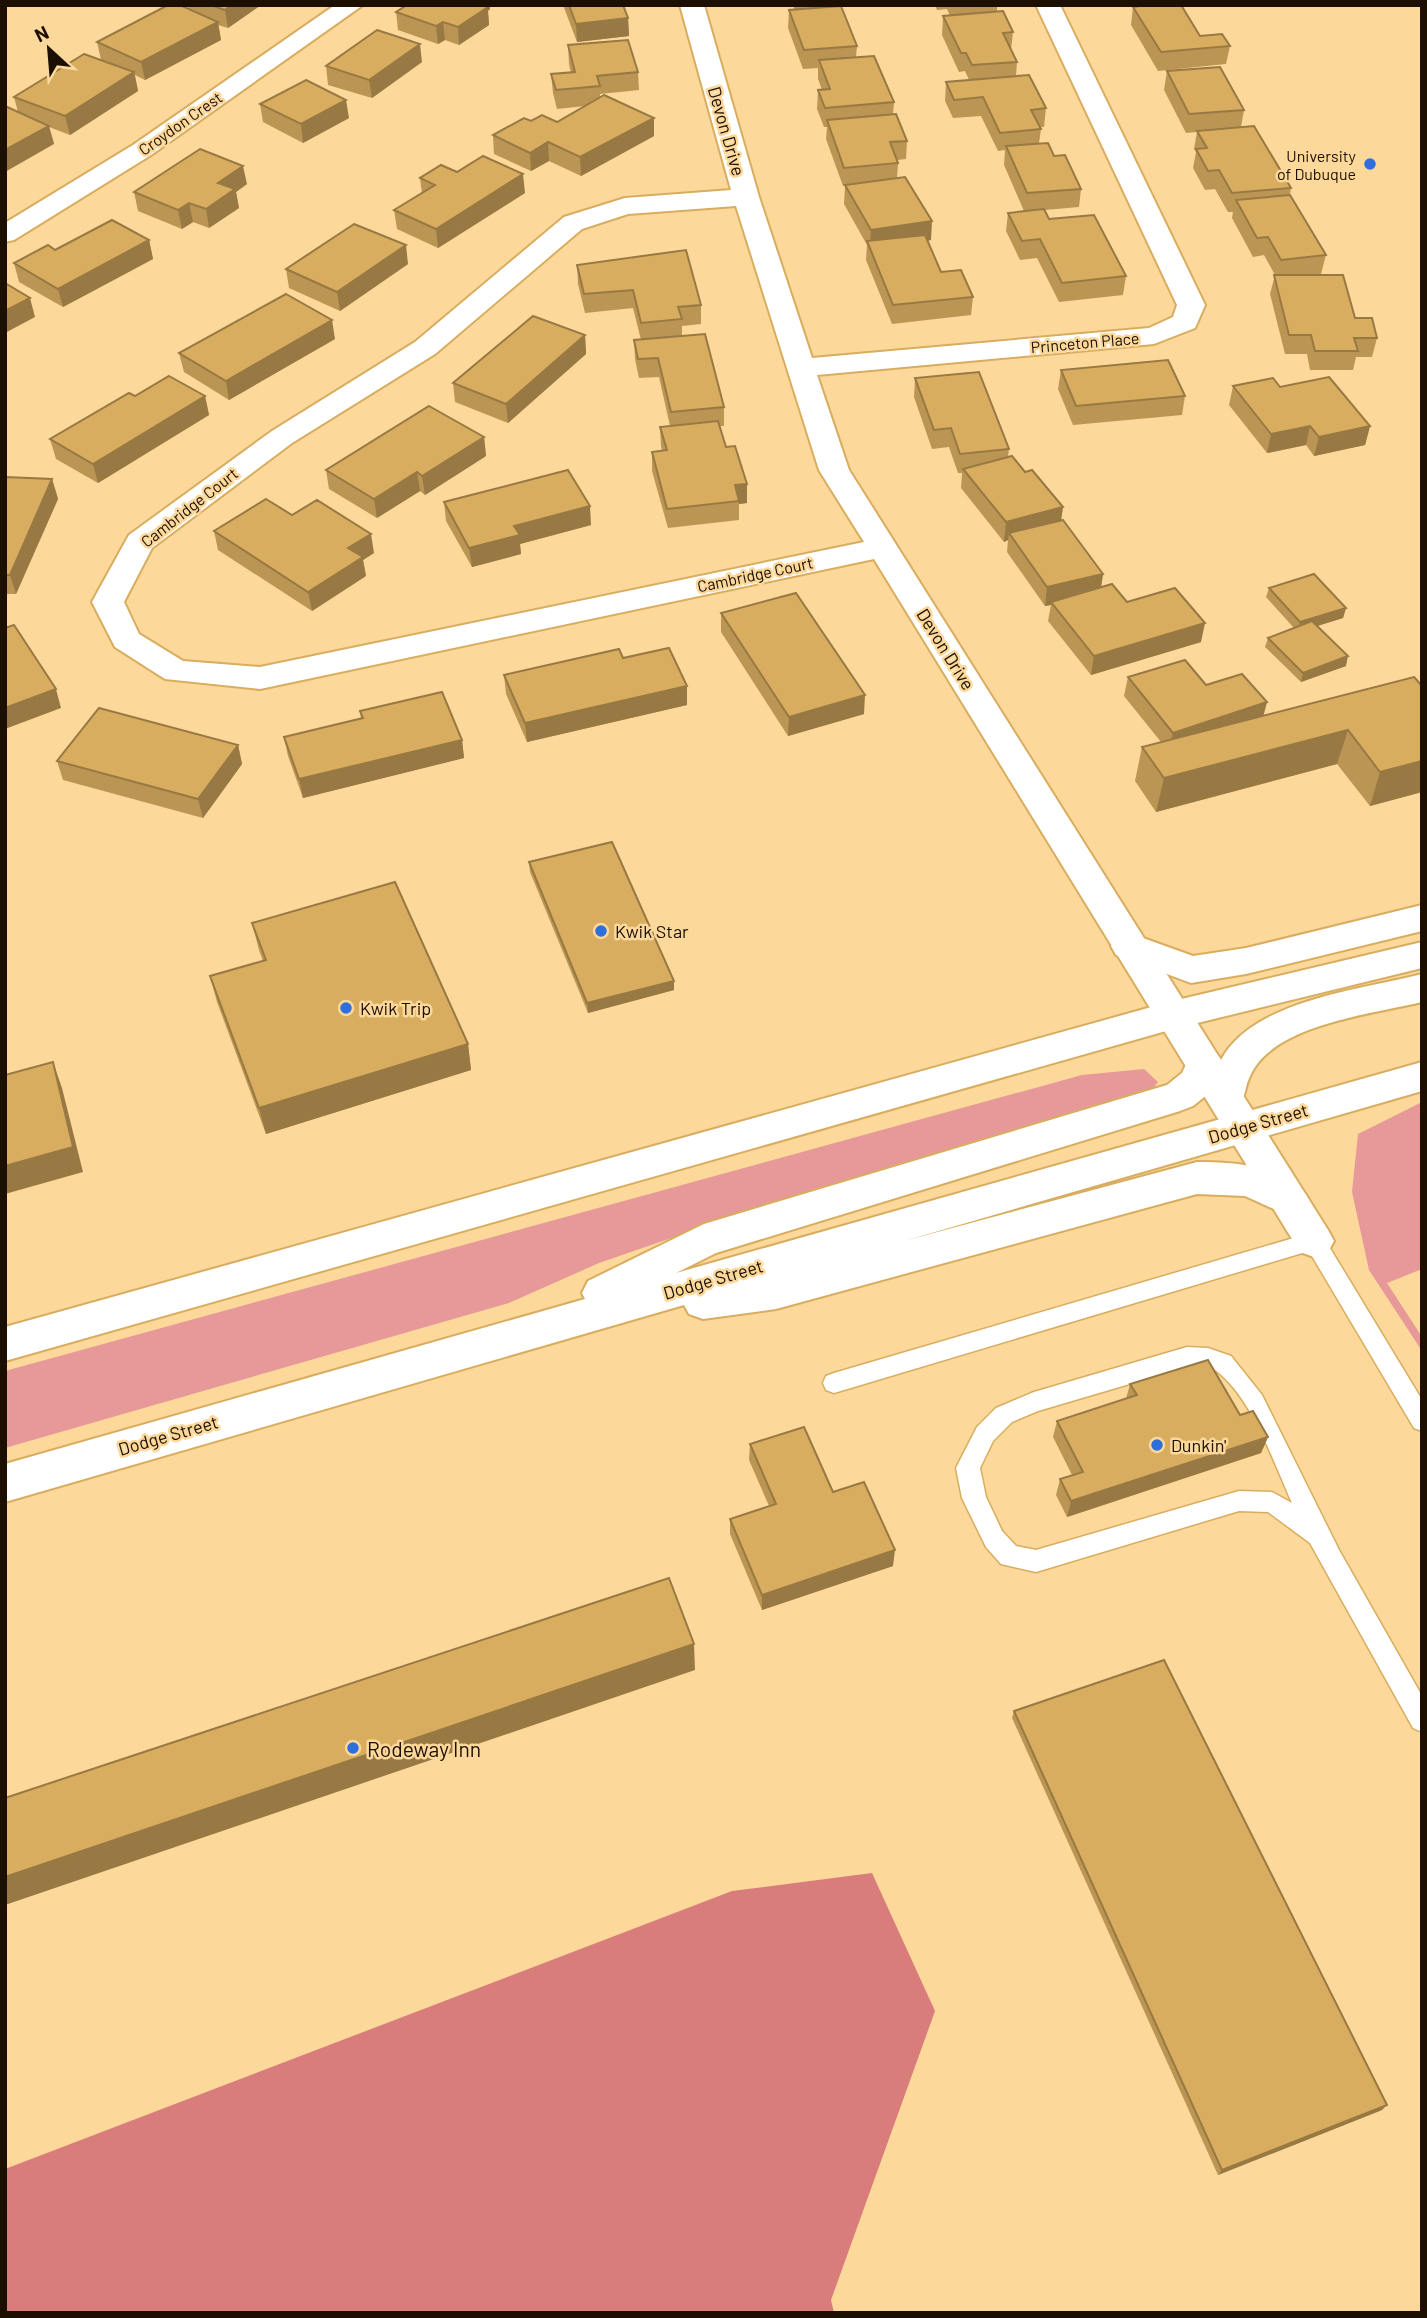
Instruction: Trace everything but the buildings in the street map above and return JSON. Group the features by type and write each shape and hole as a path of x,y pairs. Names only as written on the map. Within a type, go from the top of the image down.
{"main road":[{"name":"Croydon Crest","path":"5,234 142,150 351,5"},
{"name":"Devon Drive","path":"692,5 746,197 834,470 1314,1241"},
{"name":"Princeton Place","path":"800,368 1154,336 1185,322 1192,305 1048,5"},
{"name":"Cambridge Court","path":"746,197 625,206 573,223 425,348 282,437 139,542 108,602 126,640 176,671 260,678 883,548"},
{"path":"1129,946 1191,970 1246,961 1422,918"},
{"path":"5,1344 1173,1015 1422,955"},
{"path":"1235,1113 1228,1081 1237,1063 1252,1045 1274,1029 1284,1023 1422,988"},
{"path":"526,1332 704,1240 1180,1096 1197,1082 1204,1064"},
{"name":"Dodge Street","path":"5,1483 576,1318 1235,1113 1422,1076"},
{"path":"576,1318 776,1292 1197,1178 1245,1179 1269,1186 1289,1200"}],"lane":[{"path":"834,1383 1314,1241 1422,1421"},
{"path":"1318,1535 1272,1502 1239,1501 1036,1561 1009,1556 994,1539 975,1499 968,1468 985,1434 1004,1415 1034,1402 1187,1357 1207,1356 1224,1363 1242,1383 1278,1449 1318,1535 1422,1720"}],"shaded area":[{"path":"1144,1069 1158,1082 1151,1091 1103,1111 784,1199 599,1263 509,1303 5,1448 5,1371 1082,1075"},
{"path":"1422,1102 1422,1269 1387,1283 1422,1337 1422,1351 1369,1270 1352,1192 1358,1134"},
{"path":"872,1873 935,2011 831,2300 834,2313 5,2313 5,2169 732,1891"}],"place":[{"name":"University of Dubuque","path":"1370,164"},
{"name":"Kwik Star","path":"601,931"},
{"name":"Kwik Trip","path":"346,1008"},
{"name":"Dunkin'","path":"1157,1445"},
{"name":"Rodeway Inn","path":"353,1748"}]}
